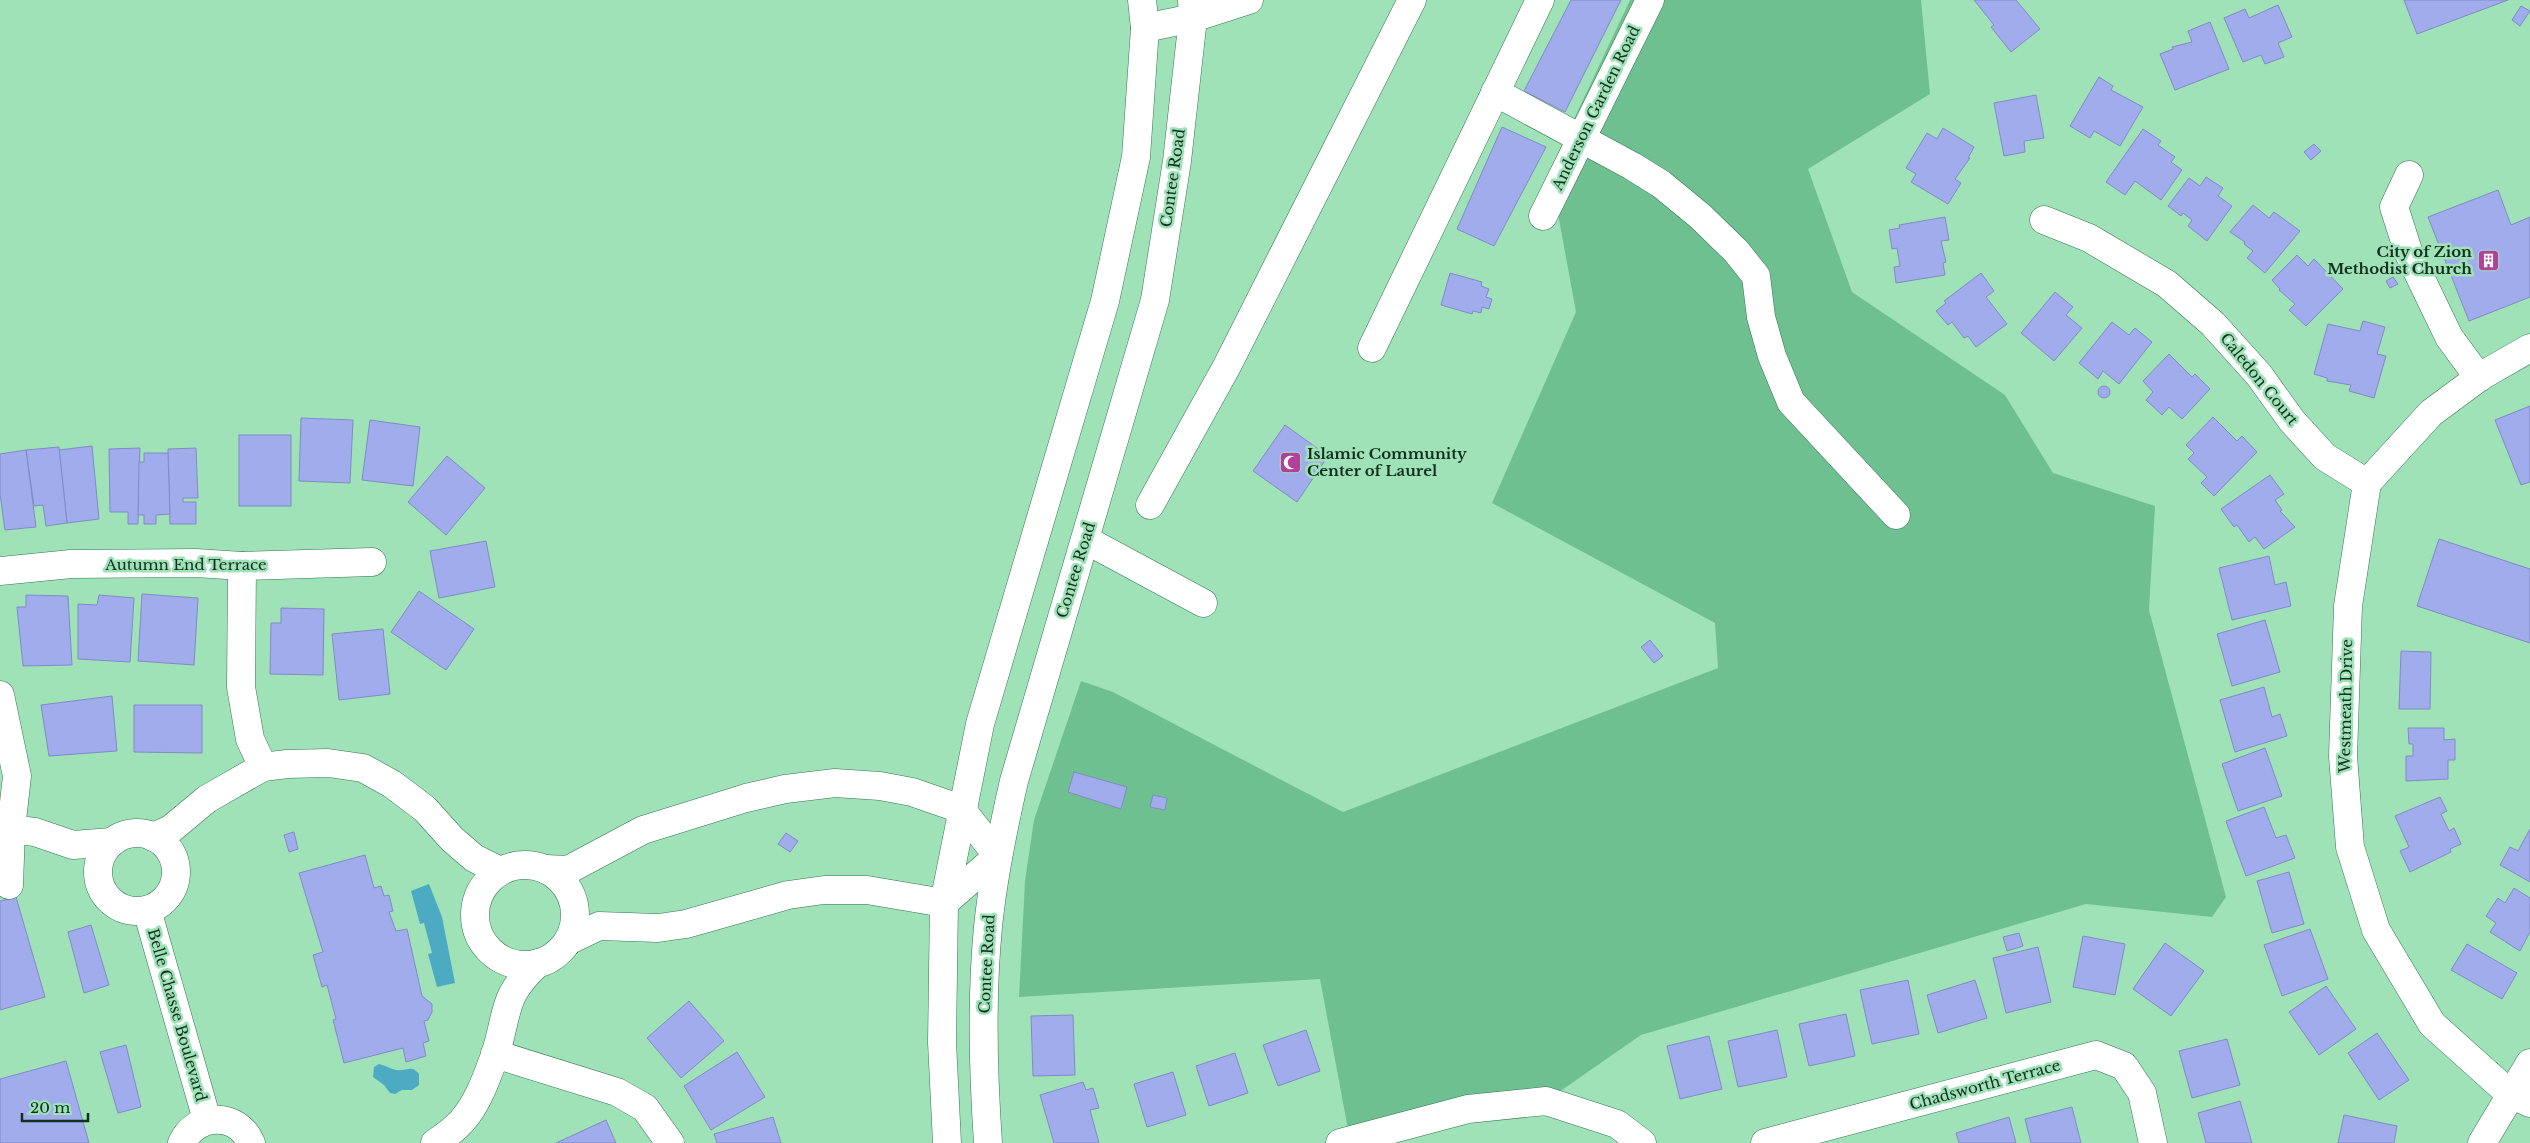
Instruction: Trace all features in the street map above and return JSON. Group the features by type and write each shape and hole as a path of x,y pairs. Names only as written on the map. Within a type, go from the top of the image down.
{"street":[{"path":"947,1143 942,1042 944,903 961,809 980,724 1104,301 1136,157 1145,28 1142,0"},
{"path":"1145,28 1192,9 1248,0"},
{"path":"1150,505 1227,366 1412,0"},
{"path":"1372,348 1540,0"},
{"name":"Anderson Garden Road","path":"1543,216 1650,0"},
{"name":"Contee Road","path":"988,1143 984,1078 984,986 988,924 998,856 1014,781 1155,300 1177,161 1192,9"},
{"path":"1495,92 1661,184 1700,216 1736,251 1756,276 1761,317 1769,348 1791,402 1896,515"},
{"path":"2409,175 2394,207 2409,254 2449,337 2479,378"},
{"name":"Caledon Court","path":"2044,220 2089,238 2167,284 2213,324 2259,375 2292,421 2325,457 2367,483"},
{"path":"2367,483 2432,413 2479,378 2530,348"},
{"name":"Westmeath Drive","path":"2367,483 2348,606 2343,756 2350,847 2376,930 2432,1024 2520,1099"},
{"path":"1086,540 1202,603"},
{"name":"Autumn End Terrace","path":"0,571 71,564 242,566 372,562"},
{"path":"242,566 241,687 250,739 263,767"},
{"path":"0,695 17,776 6,828 9,885"},
{"name":"Belle Chasse Boulevard","path":"73,845 112,842 132,834 153,837 172,829 207,800 263,767 287,764 328,763 363,768 392,784 425,809 452,839 474,858 492,879"},
{"path":"503,1018 504,983 500,968 494,954 484,942 477,929 475,915 477,900 492,879 515,866 530,865 545,869 568,870 643,830 746,798 785,789 836,784 880,786 912,792 961,809 998,856 944,903"},
{"name":"Belle Chasse Boulevard","path":"6,828 35,832 73,845 86,856 98,873 102,889 113,903 123,909 147,910 158,905 170,891 175,874 175,845 185,819"},
{"path":"153,837 162,843 174,862"},
{"path":"98,873 99,861 112,842"},
{"path":"545,869 559,879 569,892 574,908 574,925 568,941"},
{"path":"435,1143 462,1121 481,1090 495,1054 503,1018 511,994 522,978 538,963 556,954 568,941 599,926 658,928 686,924 788,895 824,890 867,890 944,903"},
{"name":"Belle Chasse Boulevard","path":"147,910 207,1120"},
{"path":"494,954 507,962 523,965 538,963"},
{"path":"495,1054 618,1092 645,1108 670,1143"},
{"name":"Chadsworth Terrace","path":"1765,1143 2096,1055 2124,1066 2142,1093 2154,1143"},
{"path":"2482,1143 2520,1099 2530,1062"},
{"path":"1340,1143 1468,1109 1546,1101 1617,1124 1642,1143"},
{"name":"Belle Chasse Boulevard","path":"182,1143 188,1132 207,1120 226,1120 235,1124 243,1130 251,1143"}],"green space":[{"path":"1630,0 1921,0 1930,94 1808,169 1852,292 2005,395 2053,473 2155,506 2149,610 2226,897 2212,917 2086,904 1641,1035 1546,1101 1350,1140 1320,979 1019,997 1025,881 1034,820 1081,681 1113,692 1343,812 1718,668 1715,623 1492,503 1576,312 1550,170"}],"water":[{"path":"429,884 442,917 455,983 437,987 428,954 432,953 424,923 420,924 411,891"},
{"path":"379,1064 396,1070 413,1069 419,1074 419,1085 412,1090 402,1090 395,1094 390,1093 384,1085 373,1077 374,1067"}],"building":[{"path":"1571,0 1621,0 1565,112 1524,91"},
{"path":"1974,0 2016,0 2040,29 2011,52 1991,27 1994,25"},
{"path":"2404,0 2508,0 2417,34"},
{"path":"2278,5 2292,37 2278,43 2284,57 2265,64 2261,55 2243,62 2224,18 2245,9 2249,18"},
{"path":"2521,6 2530,11 2520,26 2512,20"},
{"path":"2210,22 2229,69 2175,90 2160,54 2173,49 2172,47 2192,42 2188,31"},
{"path":"2099,77 2113,86 2111,90 2143,107 2120,146 2094,131 2090,138 2070,126"},
{"path":"2036,95 2044,138 2024,141 2025,152 2004,156 1994,103"},
{"path":"1502,127 1546,147 1494,246 1457,229"},
{"path":"1943,128 1974,147 1968,158 1970,158 1955,179 1961,183 1948,204 1911,182 1916,174 1906,168 1927,133 1937,139"},
{"path":"2143,129 2161,141 2158,145 2175,157 2171,162 2182,170 2161,200 2135,181 2125,195 2106,182"},
{"path":"2314,144 2321,151 2311,160 2304,152"},
{"path":"2206,177 2223,188 2218,196 2232,206 2207,241 2188,226 2192,220 2183,213 2181,216 2168,206 2189,178 2200,186"},
{"name":"City of Zion Methodist Church","path":"2498,190 2511,225 2530,217 2530,297 2469,321 2428,217"},
{"path":"2253,205 2269,218 2274,212 2300,231 2265,273 2247,258 2253,251 2244,244 2245,242 2230,232"},
{"path":"1945,217 1949,240 1941,241 1946,262 1943,263 1945,275 1896,283 1894,267 1900,266 1897,248 1892,249 1889,230 1900,228 1899,225"},
{"path":"2297,255 2308,266 2314,259 2343,289 2306,326 2289,310 2295,304 2279,290 2272,280"},
{"path":"1450,273 1482,282 1481,286 1489,289 1486,297 1492,299 1489,309 1482,307 1481,313 1473,311 1472,314 1441,305"},
{"path":"1981,273 1994,291 1986,297 2007,324 1976,347 1968,336 1964,338 1952,322 1948,325 1936,311 1946,303 1944,301"},
{"path":"2393,277 2398,284 2390,288 2386,281"},
{"path":"2055,292 2073,307 2066,315 2082,328 2054,361 2021,333"},
{"path":"2363,321 2385,327 2377,354 2386,356 2374,398 2349,391 2351,385 2327,381 2327,378 2314,374 2328,324 2360,331"},
{"path":"2112,322 2129,335 2135,328 2152,342 2119,384 2103,371 2098,379 2079,363"},
{"path":"2169,354 2192,377 2195,374 2210,389 2182,419 2169,407 2162,415 2146,400 2153,392 2143,381"},
{"path":"2106,386 2109,387 2109,397 2102,398 2099,397 2098,390 2099,387"},
{"path":"2530,406 2530,482 2521,485 2495,420"},
{"path":"2213,417 2237,441 2242,436 2257,452 2214,496 2201,483 2207,477 2188,459 2194,453 2186,445"},
{"path":"301,418 353,420 350,483 299,481"},
{"path":"370,420 420,427 413,486 362,480"},
{"name":"Islamic Community Center of Laurel","path":"1285,425 1328,456 1297,502 1253,471"},
{"path":"239,435 291,435 291,506 239,506"},
{"path":"92,446 99,519 67,523 59,450"},
{"path":"59,447 67,523 46,526 43,505 34,506 26,450"},
{"path":"140,448 138,524 128,524 128,512 110,512 109,449"},
{"path":"196,448 198,498 183,498 183,502 196,502 196,524 170,524 168,449"},
{"path":"26,450 36,527 5,530 0,494 0,454"},
{"path":"144,453 168,453 170,514 156,515 156,524 144,524 144,515 138,515 139,462 144,462"},
{"path":"447,456 485,488 446,535 408,502"},
{"path":"2270,475 2284,494 2275,500 2282,510 2280,511 2295,527 2264,549 2255,537 2249,542 2237,525 2234,527 2221,509"},
{"path":"2439,539 2530,569 2530,643 2417,606"},
{"path":"486,541 495,587 439,598 430,551"},
{"path":"2269,556 2275,585 2286,582 2291,606 2232,620 2219,568"},
{"path":"419,591 474,629 446,670 391,632"},
{"path":"142,594 198,598 194,665 138,661"},
{"path":"26,595 68,596 72,665 23,666 17,607 26,607"},
{"path":"99,595 134,598 130,662 78,659 78,604 97,605"},
{"path":"281,608 324,609 323,675 270,674 271,623 281,623"},
{"path":"2265,620 2280,672 2232,686 2217,634"},
{"path":"383,629 390,694 339,700 332,634"},
{"path":"1650,640 1663,656 1654,663 1641,647"},
{"path":"2401,651 2431,652 2430,709 2399,709"},
{"path":"2264,687 2272,717 2280,714 2287,736 2235,752 2220,700"},
{"path":"112,696 117,751 49,756 41,705"},
{"path":"134,705 202,705 202,753 134,752"},
{"path":"2408,728 2444,728 2444,740 2455,739 2455,760 2448,760 2448,779 2406,781 2406,756 2413,756 2413,744 2409,744"},
{"path":"2265,748 2282,796 2238,811 2222,764"},
{"path":"1074,772 1127,787 1121,809 1068,792"},
{"path":"1153,795 1167,798 1165,810 1150,807"},
{"path":"2440,797 2447,811 2441,814 2449,831 2454,828 2461,844 2450,849 2451,852 2410,872 2400,851 2409,847 2395,816"},
{"path":"2264,807 2276,838 2286,835 2295,858 2246,876 2226,821"},
{"path":"2530,829 2530,882 2500,865 2510,847 2518,851"},
{"path":"294,832 298,849 289,852 284,835"},
{"path":"786,833 798,841 790,852 778,844"},
{"path":"365,855 374,888 381,886 384,896 389,895 393,911 389,912 396,931 407,929 422,996 432,1004 432,1012 428,1020 424,1021 429,1041 423,1043 426,1056 406,1062 403,1048 344,1063 333,1020 336,1019 327,985 322,987 313,955 323,952 299,873"},
{"path":"2289,872 2304,924 2272,933 2257,881"},
{"path":"2514,888 2530,898 2530,932 2520,951 2490,932 2496,923 2486,916 2498,898 2505,903"},
{"path":"16,897 45,997 0,1010 0,901"},
{"path":"91,925 109,985 84,993 68,932"},
{"path":"2310,929 2328,979 2282,996 2264,945"},
{"path":"2019,933 2023,946 2007,951 2003,937"},
{"path":"2083,936 2125,944 2115,995 2073,987"},
{"path":"2165,943 2204,971 2171,1016 2133,989"},
{"path":"2467,944 2517,973 2502,999 2451,970"},
{"path":"2038,947 2051,1002 2006,1013 1993,958"},
{"path":"1908,980 1919,1034 1872,1044 1860,990"},
{"path":"1975,980 1987,1018 1938,1033 1927,995"},
{"path":"2326,986 2356,1029 2319,1055 2289,1012"},
{"path":"689,1001 724,1041 681,1078 647,1038"},
{"path":"1846,1014 1855,1056 1809,1066 1799,1024"},
{"path":"1073,1015 1075,1075 1033,1076 1031,1016"},
{"path":"1306,1030 1320,1071 1278,1086 1263,1045"},
{"path":"1777,1030 1787,1077 1738,1087 1728,1041"},
{"path":"2377,1033 2409,1080 2379,1100 2348,1053"},
{"path":"1709,1036 1722,1089 1680,1099 1667,1046"},
{"path":"2227,1039 2240,1085 2192,1098 2179,1051"},
{"path":"126,1045 141,1107 118,1113 100,1052"},
{"path":"737,1052 765,1097 711,1130 684,1086"},
{"path":"1235,1053 1248,1093 1209,1106 1196,1066"},
{"path":"66,1061 89,1143 0,1143 0,1079"},
{"path":"1173,1072 1186,1115 1147,1127 1134,1084"},
{"path":"1083,1082 1086,1090 1093,1088 1099,1108 1090,1110 1099,1143 1054,1143 1040,1095"},
{"path":"2240,1101 2252,1143 2206,1143 2198,1113"},
{"path":"2072,1107 2081,1143 2031,1143 2025,1119"},
{"path":"2344,1115 2397,1126 2394,1143 2338,1143"},
{"path":"773,1117 781,1143 717,1143 714,1134"},
{"path":"2009,1117 2016,1143 1959,1143 1956,1133"},
{"path":"606,1120 616,1143 556,1143"}],"place":[{"name":"City of Zion Methodist Church","path":"2488,261"},
{"name":"Islamic Community Center of Laurel","path":"1291,463"}]}
